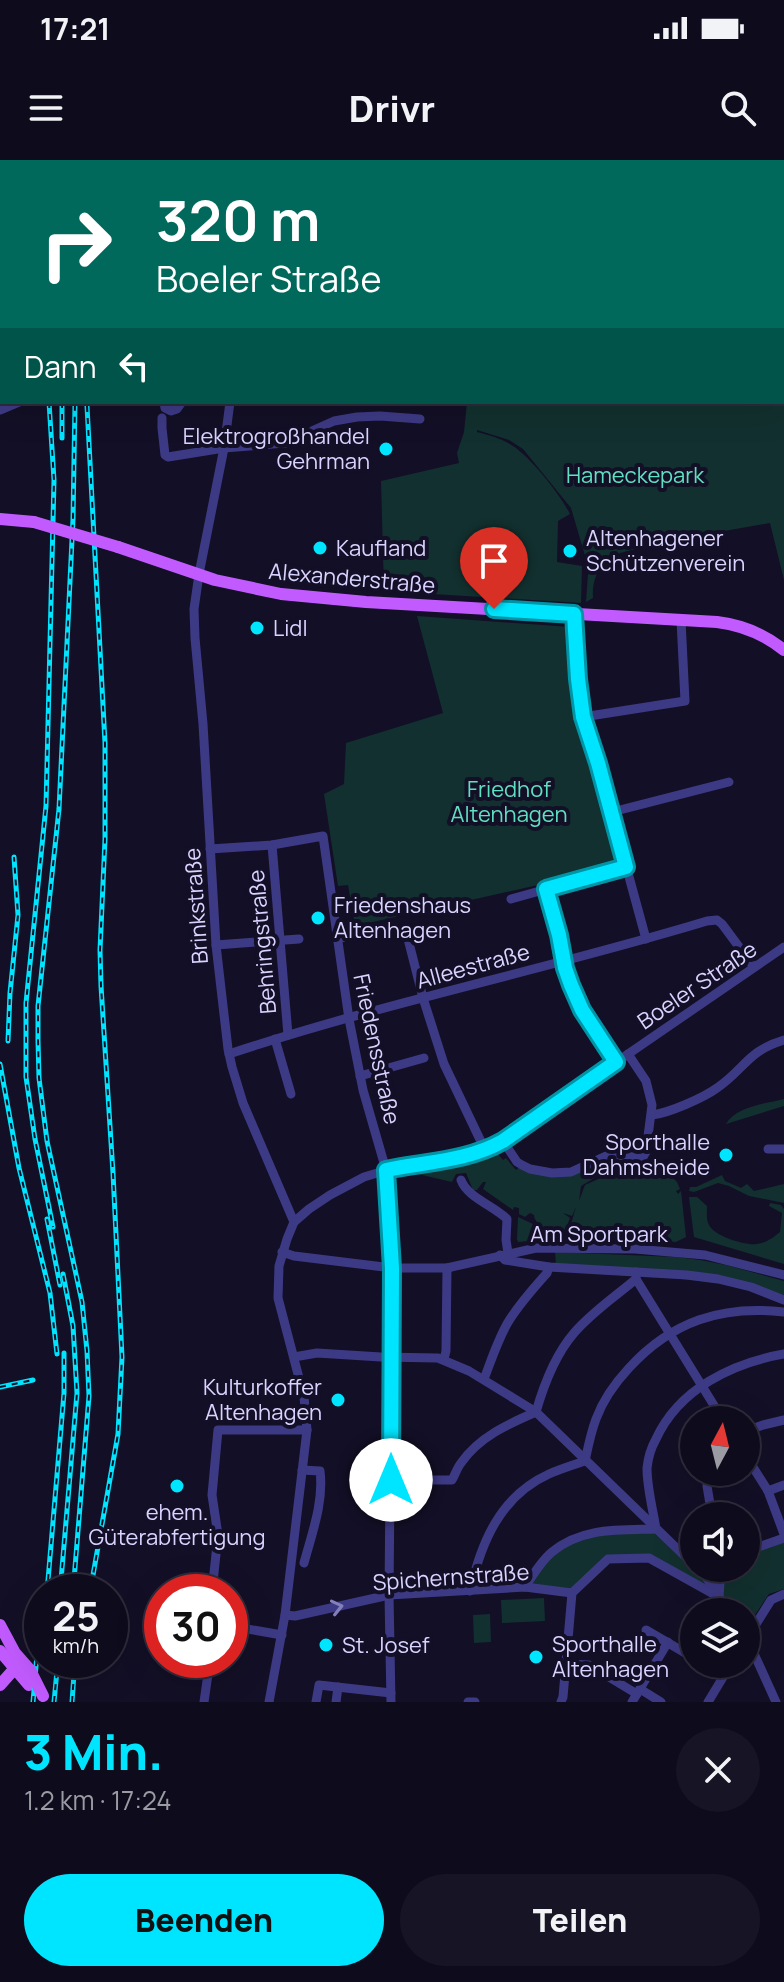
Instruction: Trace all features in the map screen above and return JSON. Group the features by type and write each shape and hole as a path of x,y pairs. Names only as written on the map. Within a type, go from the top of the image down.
{"main road":[{"name":"Alexanderstraße","path":"0,519 34,522 181,569 265,591 326,599 717,622 763,635 784,650"},
{"path":"0,1625 10,1645 12,1666 0,1686 8,1689 28,1679"},
{"path":"0,1651 46,1699"}],"street":[{"path":"164,404 171,411 181,404"},
{"name":"Brinkstraße","path":"230,404 194,609 216,945 229,1054 243,1103 294,1222"},
{"path":"162,418 165,455 168,457 224,448 297,442 314,430 345,419 380,416 420,419"},
{"path":"574,614 583,717 646,939"},
{"path":"583,717 685,701 681,620"},
{"path":"612,812 729,782"},
{"name":"Friedensstraße","path":"272,845 323,836 349,1019 360,1076 386,1170 392,1268 391,1698"},
{"path":"210,849 272,845"},
{"name":"Behringstraße","path":"272,845 288,1035"},
{"path":"511,899 626,867"},
{"path":"546,889 568,977 582,1010 616,1062"},
{"name":"Alleestraße","path":"229,1054 288,1035 707,921 717,920 725,927 754,967"},
{"path":"338,938 406,931 444,1064 485,1150"},
{"path":"216,945 299,939"},
{"name":"Boeler Straße","path":"294,1222 330,1195 364,1177 485,1150 503,1141 784,947"},
{"path":"275,1039 291,1094"},
{"path":"652,1115 663,1114 711,1091 760,1049 784,1040"},
{"path":"503,1141 517,1162 530,1169 552,1173 571,1172 606,1156 644,1156 652,1105 646,1081 628,1054"},
{"path":"360,1076 424,1058"},
{"path":"768,1149 784,1149"},
{"name":"Am Sportpark","path":"461,1180 464,1189 507,1219 504,1254 549,1247 635,1249 721,1258 784,1275"},
{"path":"269,1702 285,1615 307,1430 304,1397 278,1298 277,1280 282,1252 294,1222"},
{"path":"282,1252 392,1268 447,1268 504,1254 505,1260 549,1267 636,1276 718,1279 784,1300"},
{"path":"484,1379 507,1323 549,1267"},
{"path":"444,1359 447,1268"},
{"path":"636,1276 668,1334 715,1406"},
{"path":"536,1412 543,1388 566,1343 636,1276"},
{"path":"585,1461 595,1420 618,1380 643,1352 689,1323 724,1313 754,1310 784,1312"},
{"path":"294,1357 317,1353 444,1359 484,1379 536,1412 679,1551"},
{"path":"656,1529 647,1471 648,1458 671,1413 702,1385 740,1366 784,1354"},
{"path":"391,1480 452,1480 460,1463 481,1441 508,1424 536,1412"},
{"path":"760,1426 784,1420"},
{"path":"214,1574 218,1535 212,1495 218,1430 307,1430"},
{"path":"470,1591 485,1539 508,1505 546,1475 585,1461"},
{"path":"601,1476 609,1466"},
{"path":"302,1470 320,1471 321,1487 304,1563"},
{"path":"760,1478 768,1491 784,1536 760,1546"},
{"path":"300,1485 321,1487"},
{"path":"768,1491 784,1485"},
{"path":"305,1501 319,1504"},
{"path":"295,1529 312,1534"},
{"path":"525,1587 553,1552 579,1537 597,1531 656,1529"},
{"path":"561,1702 572,1593 608,1559 649,1558 719,1597"},
{"path":"709,1582 719,1597"},
{"path":"719,1597 720,1582"},
{"name":"Spichernstraße","path":"285,1615 295,1616 389,1595 525,1587 572,1593"},
{"path":"760,1617 771,1600 784,1594"},
{"path":"248,1629 282,1635"},
{"path":"646,1630 680,1649"},
{"path":"636,1695 668,1642"},
{"path":"566,1664 589,1665 636,1695 661,1702"},
{"path":"760,1668 776,1702"},
{"path":"204,1702 207,1678"},
{"path":"708,1702 723,1678"},
{"path":"316,1702 319,1685 391,1698"},
{"path":"336,1702 338,1687"}],"green space":[{"name":"Hameckepark","path":"467,404 784,404 784,580 770,523 662,542 609,556 610,561 604,562 595,578 593,598 586,602 586,559 571,508 523,449 509,440 477,430 505,441 528,459 570,514 558,521 557,562 582,566 581,603 384,591 381,481 459,463 457,453 464,432"},
{"name":"Friedhof Altenhagen","path":"417,616 571,627 583,726 618,861 615,865 355,926 348,885 338,886 324,794 344,784 346,743 443,713"},
{"path":"784,1099 784,1106 726,1124 744,1109"},
{"path":"498,1154 516,1170 519,1167 531,1172 584,1172 597,1164 601,1174 581,1186 579,1201 585,1185 618,1170 645,1166 673,1178 680,1189 676,1191 678,1194 681,1191 686,1237 676,1242 570,1237 568,1234 576,1207 572,1216 563,1213 570,1218 564,1233 541,1226 530,1213 525,1217 519,1214 519,1208 514,1207 513,1210 483,1189 486,1182 473,1190 466,1173 456,1174 452,1182 409,1172"},
{"path":"722,1175 725,1181 741,1188 747,1184 754,1191 784,1184 784,1203 749,1196 718,1183 689,1191 690,1187"},
{"path":"689,1197 697,1197 707,1206 708,1223 717,1233 752,1244 767,1241 780,1232 782,1213 769,1206 770,1203 781,1205 784,1209 784,1264 694,1237"},
{"path":"518,1217 563,1238 518,1242"},
{"path":"555,1252 676,1257 726,1265 784,1281 784,1297 762,1288 556,1265"},
{"path":"656,1529 680,1551 680,1573 652,1558 608,1559 572,1593 525,1587 541,1564 579,1537"},
{"path":"784,1538 784,1589 769,1594 760,1607 760,1598 727,1598 697,1582 760,1582 760,1544"},
{"path":"544,1598 545,1621 502,1623 501,1600"},
{"path":"490,1614 491,1642 474,1643 473,1615"}],"railway":[{"path":"49,404 54,480 46,806 26,1003 26,1077 53,1227"},
{"path":"62,404 62,438"},
{"path":"74,1574 89,1396 87,1351 82,1302 47,1141 39,1078 38,1006 59,809 73,519 75,404"},
{"path":"87,406 105,743 101,986 122,1357 118,1434 93,1574"},
{"path":"8,1041 18,915 14,857"},
{"path":"0,1064 19,1168 50,1293 57,1354"},
{"path":"47,1219 60,1285"},
{"path":"62,1574 77,1393 73,1326 63,1274"},
{"path":"49,1574 64,1393 64,1353"},
{"path":"0,1387 33,1380"},
{"path":"33,1702 35,1678"},
{"path":"54,1702 56,1678"},
{"path":"72,1702 74,1678"}],"place":[{"name":"Elektrogroßhandel Gehrman","path":"386,449"},
{"name":"Kaufland","path":"320,548"},
{"name":"Altenhagener Schützenverein","path":"570,551"},
{"name":"Lidl","path":"257,628"},
{"name":"Friedenshaus Altenhagen","path":"318,918"},
{"name":"Sporthalle Dahmsheide","path":"726,1155"},
{"name":"Kulturkoffer Altenhagen","path":"338,1400"},
{"name":"ehem. Güterabfertigung","path":"177,1486"},
{"name":"St. Josef","path":"326,1645"},
{"name":"Sporthalle Altenhagen","path":"536,1657"}],"route":[{"path":"391,1480 392,1268 386,1170 475,1154 490,1148 616,1062 582,1010 571,985 546,889 626,867 583,717 574,614 494,609"}]}
